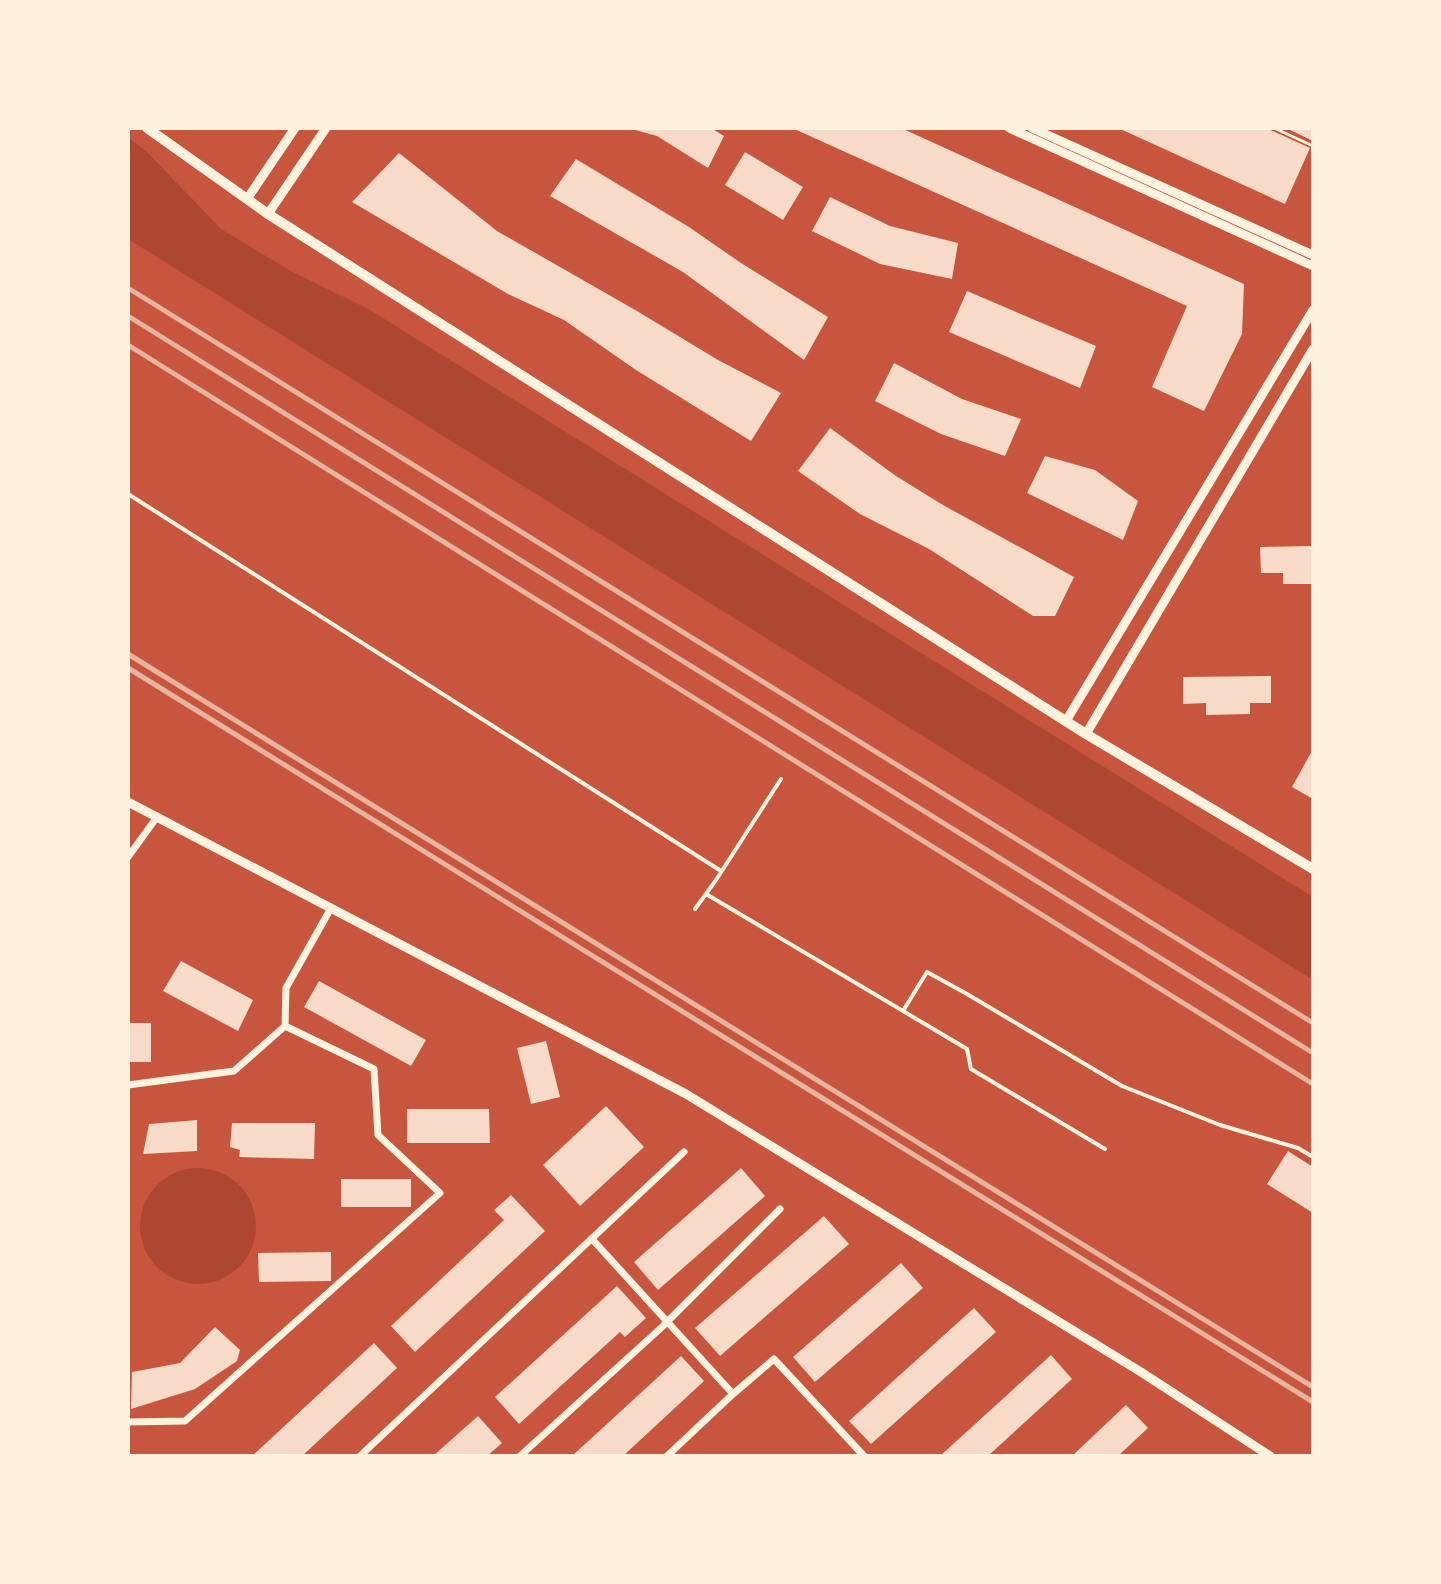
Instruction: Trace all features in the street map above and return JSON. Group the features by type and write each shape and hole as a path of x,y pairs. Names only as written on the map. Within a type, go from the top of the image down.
{"main road":[{"path":"147,128 268,214 1086,734 1313,869"}],"street":[{"path":"247,199 295,128"},
{"path":"268,214 326,128"},
{"path":"1009,128 1313,266"},
{"path":"1032,128 1313,255"},
{"path":"1066,721 1313,310"},
{"path":"1086,734 1313,349"},
{"path":"128,802 686,1094 1141,1372 1270,1456"},
{"path":"128,857 157,817"},
{"path":"128,1085 234,1071 285,1026 286,988 331,908"},
{"path":"128,1422 185,1421 440,1193 378,1135 374,1069 285,1026"},
{"path":"360,1456 684,1152"},
{"path":"520,1456 667,1321 780,1209"},
{"path":"592,1239 733,1394"},
{"path":"669,1455 774,1359 864,1456"}],"lane":[{"path":"128,494 721,871"},
{"path":"695,909 781,779"},
{"path":"706,894 967,1049 971,1069 1105,1149"},
{"path":"903,1011 927,972 1122,1086 1220,1125 1298,1148 1313,1157"}],"path":[{"path":"1274,128 1313,146"}],"shaded area":[{"path":"128,138 146,151 221,229 289,270 370,310 1313,897 1313,980 128,239"},
{"path":"198,1168 220,1172 239,1185 252,1204 256,1226 252,1248 239,1267 220,1280 198,1284 176,1280 157,1267 144,1248 140,1226 144,1204 157,1185 176,1172"}],"building":[{"path":"628,128 711,128 724,136 708,168 657,136"},
{"path":"792,128 901,128 1244,284 1242,334 1204,411 1152,387 1187,306"},
{"path":"1118,128 1266,128 1310,148 1285,204"},
{"path":"1286,128 1313,128 1313,141"},
{"path":"745,152 803,187 783,220 725,185"},
{"path":"399,153 497,231 718,360 781,393 751,441 636,370 564,320 508,294 352,202"},
{"path":"576,159 689,227 828,317 804,360 683,272 550,196"},
{"path":"830,197 890,226 958,243 952,279 880,264 812,231"},
{"path":"967,291 1096,346 1080,388 949,332"},
{"path":"894,363 962,399 1021,419 1005,456 941,434 875,401"},
{"path":"830,428 896,476 943,505 1074,577 1055,616 1033,616 929,549 860,514 798,471"},
{"path":"1045,456 1095,470 1138,501 1123,540 1027,493"},
{"path":"1313,546 1313,584 1283,584 1283,573 1261,573 1260,547"},
{"path":"1271,676 1271,703 1250,703 1250,714 1206,715 1206,703 1183,704 1183,677"},
{"path":"1313,749 1313,799 1292,787"},
{"path":"181,961 253,1000 238,1031 163,991"},
{"path":"319,981 426,1040 411,1066 304,1007"},
{"path":"128,1023 151,1023 151,1062 128,1062"},
{"path":"546,1041 560,1097 531,1104 517,1048"},
{"path":"606,1106 644,1147 580,1206 543,1165"},
{"path":"407,1109 489,1109 490,1143 407,1143"},
{"path":"197,1120 197,1151 143,1154 149,1124"},
{"path":"232,1123 315,1123 314,1159 239,1157 240,1150 230,1147"},
{"path":"1288,1151 1313,1167 1313,1213 1267,1184"},
{"path":"741,1168 765,1196 658,1290 634,1262"},
{"path":"341,1179 411,1179 411,1207 341,1207"},
{"path":"511,1195 545,1231 415,1352 391,1326 504,1220 494,1210"},
{"path":"824,1216 849,1244 720,1356 695,1328"},
{"path":"331,1252 331,1281 259,1282 258,1253"},
{"path":"901,1263 923,1288 815,1382 793,1357"},
{"path":"617,1286 646,1318 625,1337 620,1332 519,1424 495,1397"},
{"path":"974,1308 996,1332 871,1444 849,1421"},
{"path":"215,1327 240,1350 237,1361 195,1389 131,1409 132,1372 180,1363"},
{"path":"374,1343 397,1368 302,1456 252,1456"},
{"path":"1051,1355 1072,1379 988,1456 940,1456"},
{"path":"681,1356 704,1381 623,1456 572,1456"},
{"path":"1126,1405 1148,1428 1118,1456 1072,1456"},
{"path":"478,1416 502,1443 487,1456 433,1456"}],"railway":[{"path":"128,288 1313,1023"},
{"path":"128,316 1313,1053"},
{"path":"128,345 1313,1084"},
{"path":"128,654 1313,1387"},
{"path":"128,668 1313,1402"}]}
